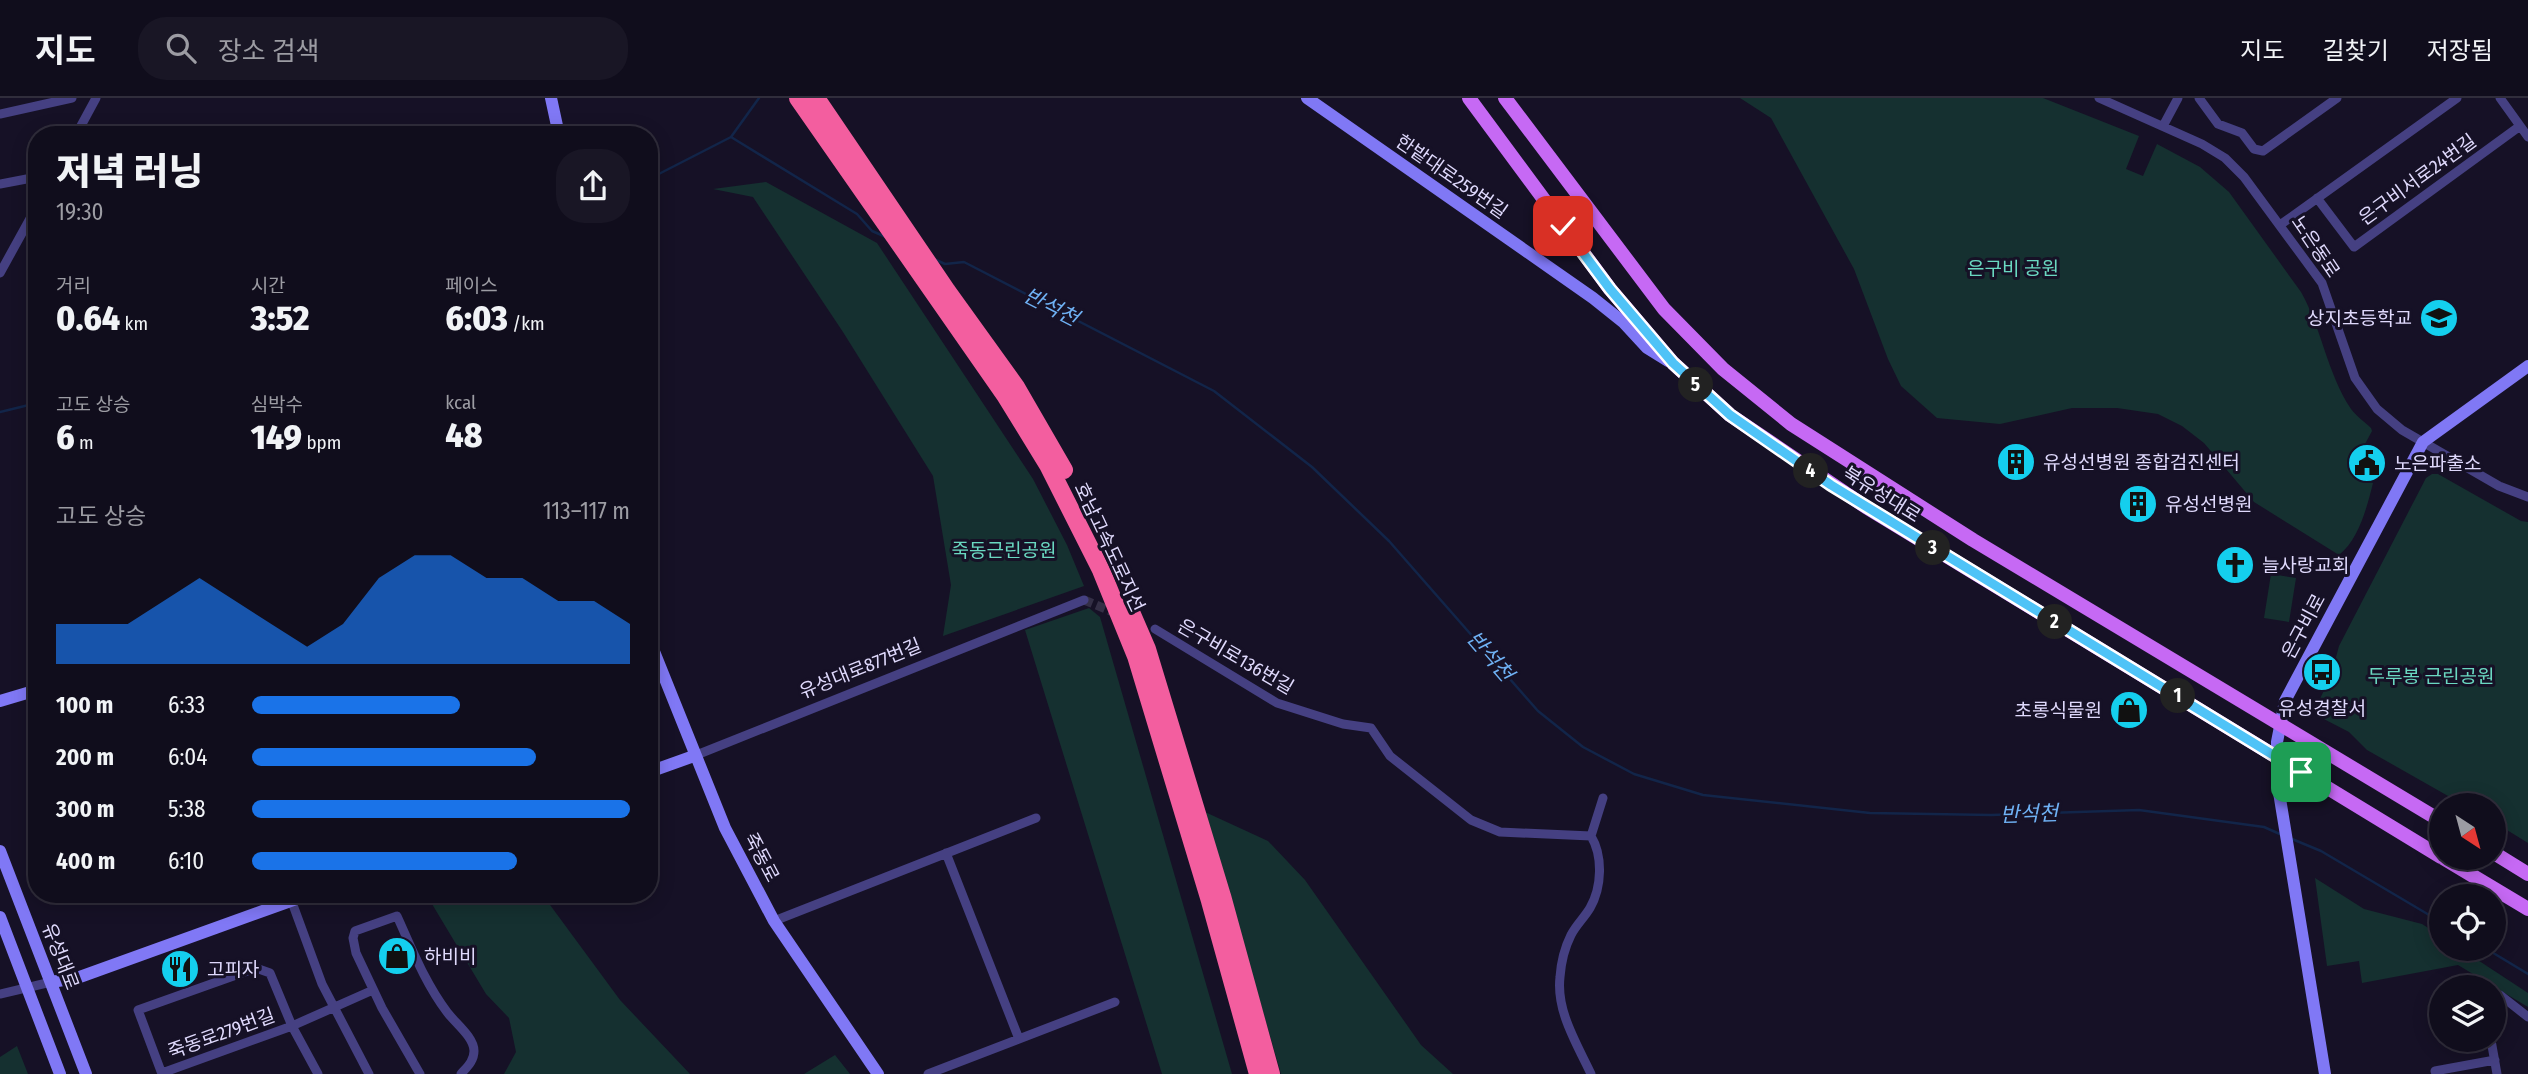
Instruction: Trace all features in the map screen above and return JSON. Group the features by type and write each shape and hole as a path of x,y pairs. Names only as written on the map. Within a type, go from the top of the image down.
{"highway":[{"name":"호남고속도로지선","path":"798,98 844,167 1016,387 1059,460 1111,566 1147,649 1222,896 1272,1074"},
{"name":"호남고속도로지선","path":"816,98 863,167 1048,465 1101,570 1136,656 1210,901 1258,1074"}],"main road":[{"name":"북유성대로","path":"1469,98 1610,289 1673,363 1730,415 1831,485 2429,849"},
{"name":"북유성대로","path":"1505,98 1664,309 1723,369 1791,424 1973,540 2429,814"},
{"path":"2506,860 2528,874"},
{"name":"북유성대로","path":"2464,870 2528,909"}],"street":[{"path":"0,114 72,98"},
{"path":"80,126 94,98"},
{"path":"551,98 557,126"},
{"name":"한밭대로259번길","path":"1307,98 1613,313 1647,348 1673,363"},
{"name":"노은동로","path":"2099,98 2202,144 2225,158 2244,177 2322,283 2355,378 2365,394 2402,430 2499,486 2528,497"},
{"path":"2164,126 2178,98"},
{"path":"2199,98 2218,124 2242,133 2254,149 2263,151 2337,98"},
{"path":"2280,225 2457,98"},
{"path":"2500,98 2528,136"},
{"name":"은구비서로24번길","path":"2317,198 2354,247 2520,126"},
{"path":"0,184 28,179"},
{"path":"0,273 28,222"},
{"name":"은구비로","path":"2325,1074 2276,757 2285,701 2423,442 2528,366"},
{"name":"유성대로877번길","path":"658,769 1084,600"},
{"name":"은구비로136번길","path":"1155,629 1284,706 1343,724 1371,728 1390,756 1471,820 1484,827 1500,832 1591,836"},
{"name":"죽동로","path":"658,662 725,828 774,921 878,1074"},
{"path":"0,701 28,693"},
{"path":"1591,1074 1563,1011 1559,978 1570,937 1588,911 1598,886 1598,847 1591,836 1602,798"},
{"path":"774,921 1036,818"},
{"name":"유성대로","path":"0,851 86,1074"},
{"path":"946,853 1019,1039"},
{"path":"0,994 26,986 77,978 274,903"},
{"path":"292,903 321,985 369,1074"},
{"path":"420,1074 373,990 354,946 355,931 397,916 429,986 446,1012 470,1039 474,1050 471,1062 461,1074"},
{"path":"0,918 60,1074"},
{"name":"죽동로279번길","path":"318,1074 292,1026 270,973 256,968 138,1010 162,1074 292,1026 373,990"},
{"path":"2506,1000 2528,1017"},
{"path":"928,1074 1115,1002"},
{"path":"2493,1052 2497,1074"},
{"path":"2436,1074 2435,1070 2471,1069 2495,1060"}],"green space":[{"name":"은구비 공원","path":"1740,98 2043,98 2139,136 2126,169 2143,176 2157,144 2200,167 2229,192 2301,292 2343,395 2353,412 2371,428 2372,431 2351,470 2361,479 2373,483 2361,522 2352,540 2339,555 2254,502 2204,443 2182,426 2158,414 2117,408 2072,408 2000,424 1937,418 1901,386 1854,269 1771,118"},
{"name":"죽동근린공원","path":"766,182 877,243 1033,479 1067,545 1084,586 943,636 951,585 933,476 843,332 753,197 713,189"},
{"name":"두루봉 근린공원","path":"2438,474 2521,521 2528,522 2528,843 2506,829 2506,793 2443,793 2367,750 2349,732 2320,717 2316,707 2331,676 2339,646 2426,478"},
{"path":"2271,574 2296,578 2289,622 2264,618"},
{"name":"죽동근린공원","path":"1089,608 1100,617 1232,1074 1162,1074 1025,630"},
{"path":"1205,812 1268,841 1305,880 1421,1045 1453,1074 1281,1074"},
{"path":"2315,878 2364,909 2422,924 2429,928 2429,961 2479,961 2501,975 2475,975 2458,965 2362,983 2359,961 2327,966"},
{"path":"431,903 549,903 620,1000 690,1074 504,1074 516,1052 509,1018 486,994"},
{"path":"2506,979 2528,993 2528,1007 2506,994"},
{"path":"17,1046 28,1074 0,1074 0,1057"},
{"path":"835,1055 850,1074 804,1074"}],"waterway":[{"path":"731,137 759,98"},
{"name":"반석천","path":"658,174 731,137 857,214 872,231 886,237"},
{"name":"반석천","path":"934,259 945,264 964,262 1214,391 1312,467 1389,541 1538,711 1583,747 1634,774 1703,795 1870,813 1991,815 2139,810 2264,827 2282,835"},
{"name":"반석천","path":"0,412 28,405"},
{"name":"반석천","path":"2292,839 2321,851 2429,915"},
{"name":"반석천","path":"2506,961 2528,974"}],"tunnel":[{"path":"1084,600 1118,614"}],"place":[{"name":"상지초등학교","path":"2439,318"},
{"name":"유성선병원 종합검진센터","path":"2016,462"},
{"name":"노은파출소","path":"2367,463"},
{"name":"유성선병원","path":"2138,504"},
{"name":"늘사랑교회","path":"2235,565"},
{"name":"유성경찰서","path":"2322,672"},
{"name":"초롱식물원","path":"2129,710"},
{"name":"하비비","path":"397,956"},
{"name":"고피자","path":"180,969"}],"route":[{"path":"1563,226 1610,289 1673,363 1730,415 1831,485 2301,772"}]}
